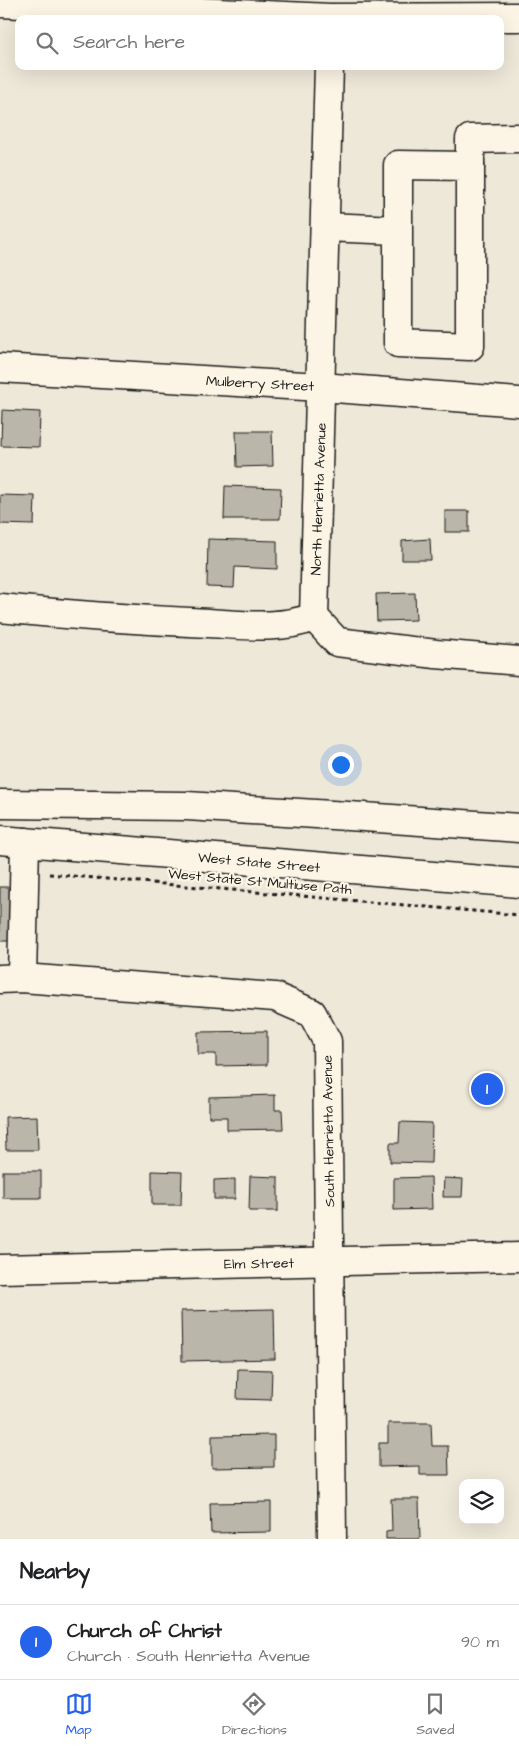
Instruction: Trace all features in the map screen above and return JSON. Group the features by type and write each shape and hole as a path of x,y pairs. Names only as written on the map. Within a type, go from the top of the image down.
{"street":[{"path":"0,3 443,15"},
{"path":"504,17 519,17"},
{"name":"North Henrietta Avenue","path":"314,617 329,70"},
{"path":"470,166 398,165 398,343 470,346 470,166 470,139 519,138"},
{"path":"325,227 398,230"},
{"name":"Mulberry Street","path":"0,368 321,387 519,402"},
{"path":"0,608 183,622 268,626 304,621 314,617 337,642 436,654 519,661"},
{"path":"0,804 187,806 364,816 519,828"},
{"path":"11,979 24,872 12,841"},
{"name":"West State Street","path":"12,841 519,883"},
{"name":"South Henrietta Avenue","path":"11,979 275,997 312,1013 327,1041 332,1539"},
{"name":"Elm Street","path":"0,1269 519,1258"}],"path":[{"name":"West State St Multiuse Path","path":"24,872 519,915"}],"building":[{"path":"2,410 40,412 39,447 1,446"},
{"path":"236,431 272,431 273,466 237,467"},
{"path":"225,486 281,488 280,519 224,519"},
{"path":"0,495 35,496 34,525 0,524"},
{"path":"445,511 469,511 469,532 445,532"},
{"path":"208,539 277,541 277,569 235,567 234,588 207,587"},
{"path":"430,539 431,560 402,560 402,541"},
{"path":"415,593 416,620 377,621 376,594"},
{"path":"0,887 13,887 14,941 0,941"},
{"path":"267,1031 267,1065 216,1066 216,1054 198,1054 198,1032"},
{"path":"275,1095 275,1110 282,1110 283,1129 227,1130 227,1117 209,1117 209,1097"},
{"path":"37,1116 38,1150 6,1150 5,1117"},
{"path":"400,1122 432,1123 431,1163 390,1162 390,1143 399,1143"},
{"path":"3,1171 41,1171 41,1198 3,1198"},
{"path":"152,1171 182,1172 181,1205 152,1205"},
{"path":"250,1176 278,1177 278,1211 249,1211"},
{"path":"431,1177 432,1209 394,1210 394,1178"},
{"path":"444,1178 463,1179 462,1197 443,1197"},
{"path":"235,1179 235,1199 214,1199 214,1180"},
{"path":"274,1309 275,1359 182,1361 181,1311"},
{"path":"238,1369 272,1370 271,1400 237,1399"},
{"path":"388,1423 431,1423 432,1446 448,1446 449,1475 420,1475 420,1466 379,1467 379,1443 388,1443"},
{"path":"274,1435 274,1467 212,1468 212,1436"},
{"path":"391,1499 419,1499 420,1539 386,1539 386,1532 392,1531"},
{"path":"271,1502 271,1532 211,1533 210,1503"}],"place":[{"name":"Church of Christ","path":"487,1089"}]}
